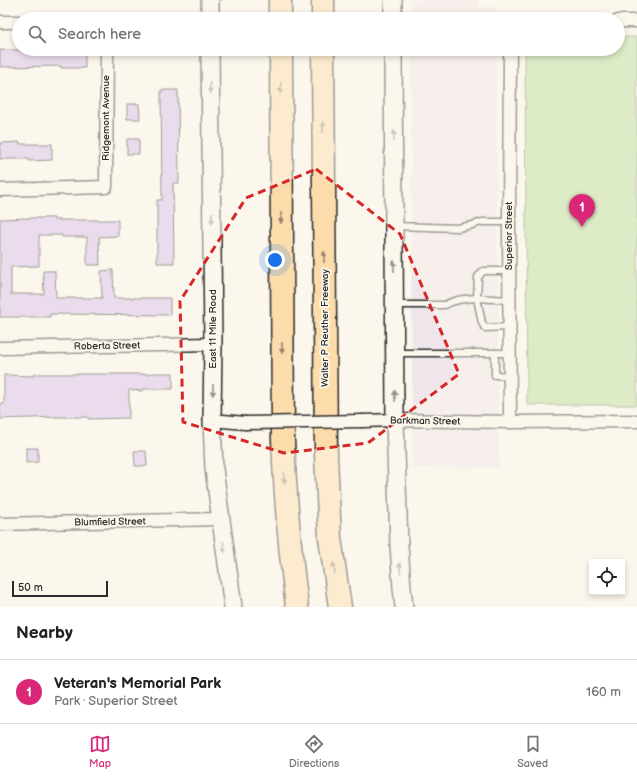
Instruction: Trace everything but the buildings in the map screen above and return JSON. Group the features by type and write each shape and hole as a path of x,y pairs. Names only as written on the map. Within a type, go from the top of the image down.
{"highway":[{"path":"280,0 280,12"},
{"path":"322,0 323,12"},
{"path":"280,56 283,440 285,493 297,607"},
{"name":"Walter P Reuther Freeway","path":"323,56 326,456 330,538 340,607"}],"main road":[{"path":"210,0 210,12"},
{"path":"393,0 393,12"},
{"name":"East 11 Mile Road","path":"210,56 213,344 212,420 214,469 233,607"},
{"path":"393,56 395,420 399,545 404,607"}],"street":[{"path":"625,21 637,21"},
{"path":"0,22 12,22"},
{"name":"Ridgemont Avenue","path":"0,190 106,187 107,56"},
{"name":"Superior Street","path":"510,56 510,422"},
{"name":"Roberta Street","path":"0,348 213,344"},
{"name":"Barkman Street","path":"212,420 245,423 363,422 395,420 510,422 637,421"},
{"name":"Blumfield Street","path":"0,524 221,519"}],"lane":[{"path":"394,226 458,228 482,222 509,222"},
{"path":"509,272 483,271 478,277 477,298 482,323 485,328 509,327"},
{"path":"394,305 445,305 459,299 477,298 509,300"},
{"path":"394,353 509,352"},
{"path":"495,353 495,375 510,376"}],"highlighted area":[{"path":"316,169 400,234 459,374 368,443 284,453 183,422 180,301 246,198"}],"shaded area":[{"path":"411,0 478,0 478,7 496,7 496,12 411,12"},
{"path":"411,56 496,56 499,468 412,468"}],"green space":[{"path":"625,37 637,37 637,405 527,405 525,56 625,56"}],"place":[{"name":"Veteran's Memorial Park","path":"582,227"}]}
